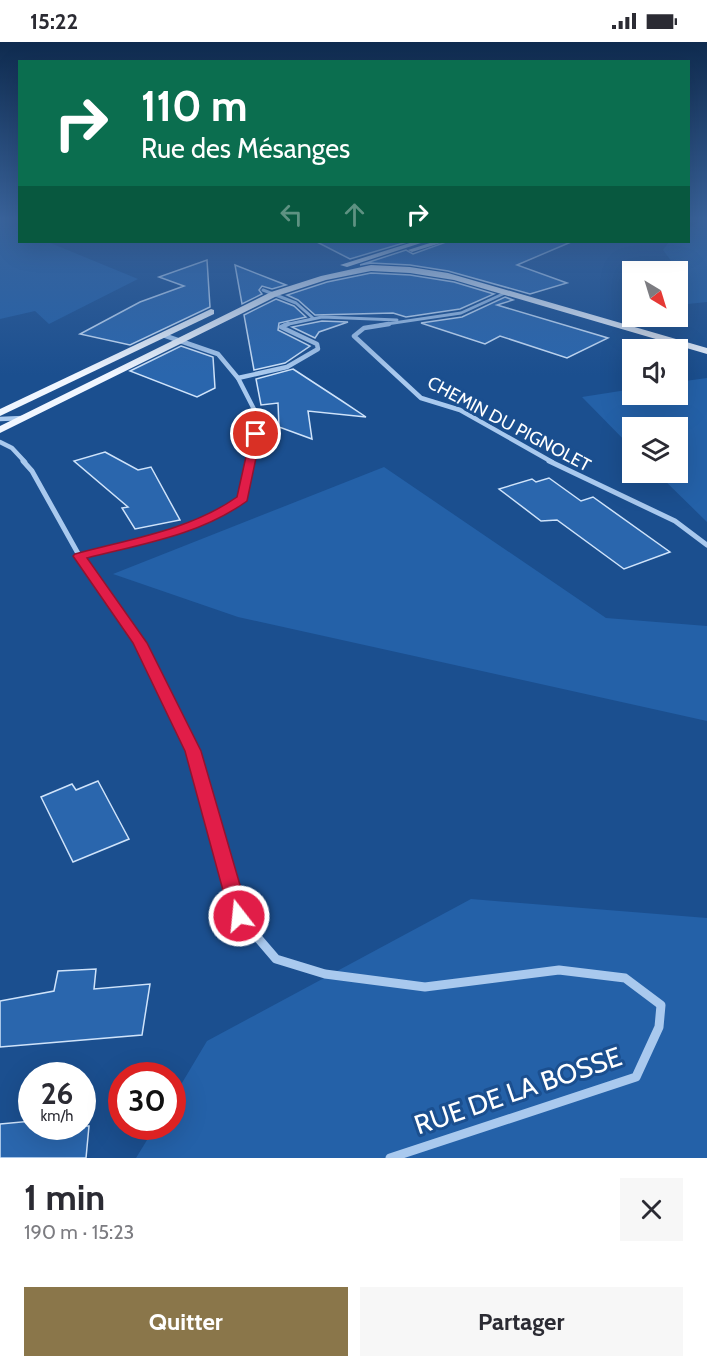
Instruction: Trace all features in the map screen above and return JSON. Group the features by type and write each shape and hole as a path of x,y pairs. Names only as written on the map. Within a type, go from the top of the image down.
{"main road":[{"path":"0,413 268,292 331,270"},
{"path":"227,305 342,270"},
{"path":"268,292 361,270"},
{"path":"426,270 707,351"},
{"path":"426,270 453,278"},
{"path":"0,430 107,376 216,310"}],"street":[{"path":"268,292 296,303 313,318"},
{"name":"CHEMIN DU PIGNOLET","path":"505,293 461,313 364,328 354,336 421,398 460,410 572,474 675,521 707,545"},
{"path":"238,378 286,367 315,352 318,349 317,344 281,327 301,319 406,321"},
{"path":"80,556 183,529 219,515 243,499 254,452 258,417 238,378 218,354 171,337"},
{"path":"0,419 25,418"},
{"name":"RUE DE LA BOSSE","path":"0,442 12,448 32,471 80,556 140,643 188,741 239,916 276,960 325,974 425,987 559,970 625,978 661,1005 659,1027 636,1077 390,1158"}],"shaded area":[{"path":"0,270 116,270 138,279 49,324 35,311 0,319"},
{"path":"688,270 707,270 707,302 688,304"},
{"path":"707,378 707,522 667,483 688,483 688,417 622,417 622,438 582,397 622,391 622,405 688,405 688,381"},
{"path":"384,467 606,618 707,626 707,721 238,617 113,574"},
{"path":"471,899 707,918 707,1158 136,1158 147,1140 186,1140 186,1076 207,1041"}],"building":[{"path":"179,270 208,270 210,307 130,345 80,334 140,302 184,286 159,277"},
{"path":"236,270 248,270 286,285 272,289 262,286 259,290 262,294 242,304"},
{"path":"442,270 531,270 567,283 530,294"},
{"path":"371,273 410,275 454,282 494,294 460,309 406,317 393,313 315,315 298,300 287,295 327,282"},
{"path":"505,297 513,300 497,305 608,338 567,358 500,336 485,344 421,323 462,317"},
{"path":"276,299 294,306 306,317 279,323 278,330 310,346 285,363 254,370 244,315"},
{"path":"322,321 348,322 319,332 315,338 292,327"},
{"path":"181,346 213,357 215,388 197,397 130,371"},
{"path":"293,369 366,417 308,411 312,439 279,427 278,403 261,405 256,379"},
{"path":"105,452 138,470 151,467 180,520 135,529 122,508 128,507 74,461"},
{"path":"549,478 581,501 593,497 670,552 624,569 557,520 541,521 499,489 532,479 536,482"},
{"path":"98,781 129,839 73,862 41,797 72,784 76,790"},
{"path":"96,969 94,989 150,984 142,1035 0,1047 0,1001 54,991 58,971"},
{"path":"18,1122 18,1140 88,1140 86,1158 0,1158 0,1124"}],"route":[{"path":"239,916 193,751 140,643 80,556 183,529 219,515 243,499 256,434"}]}
